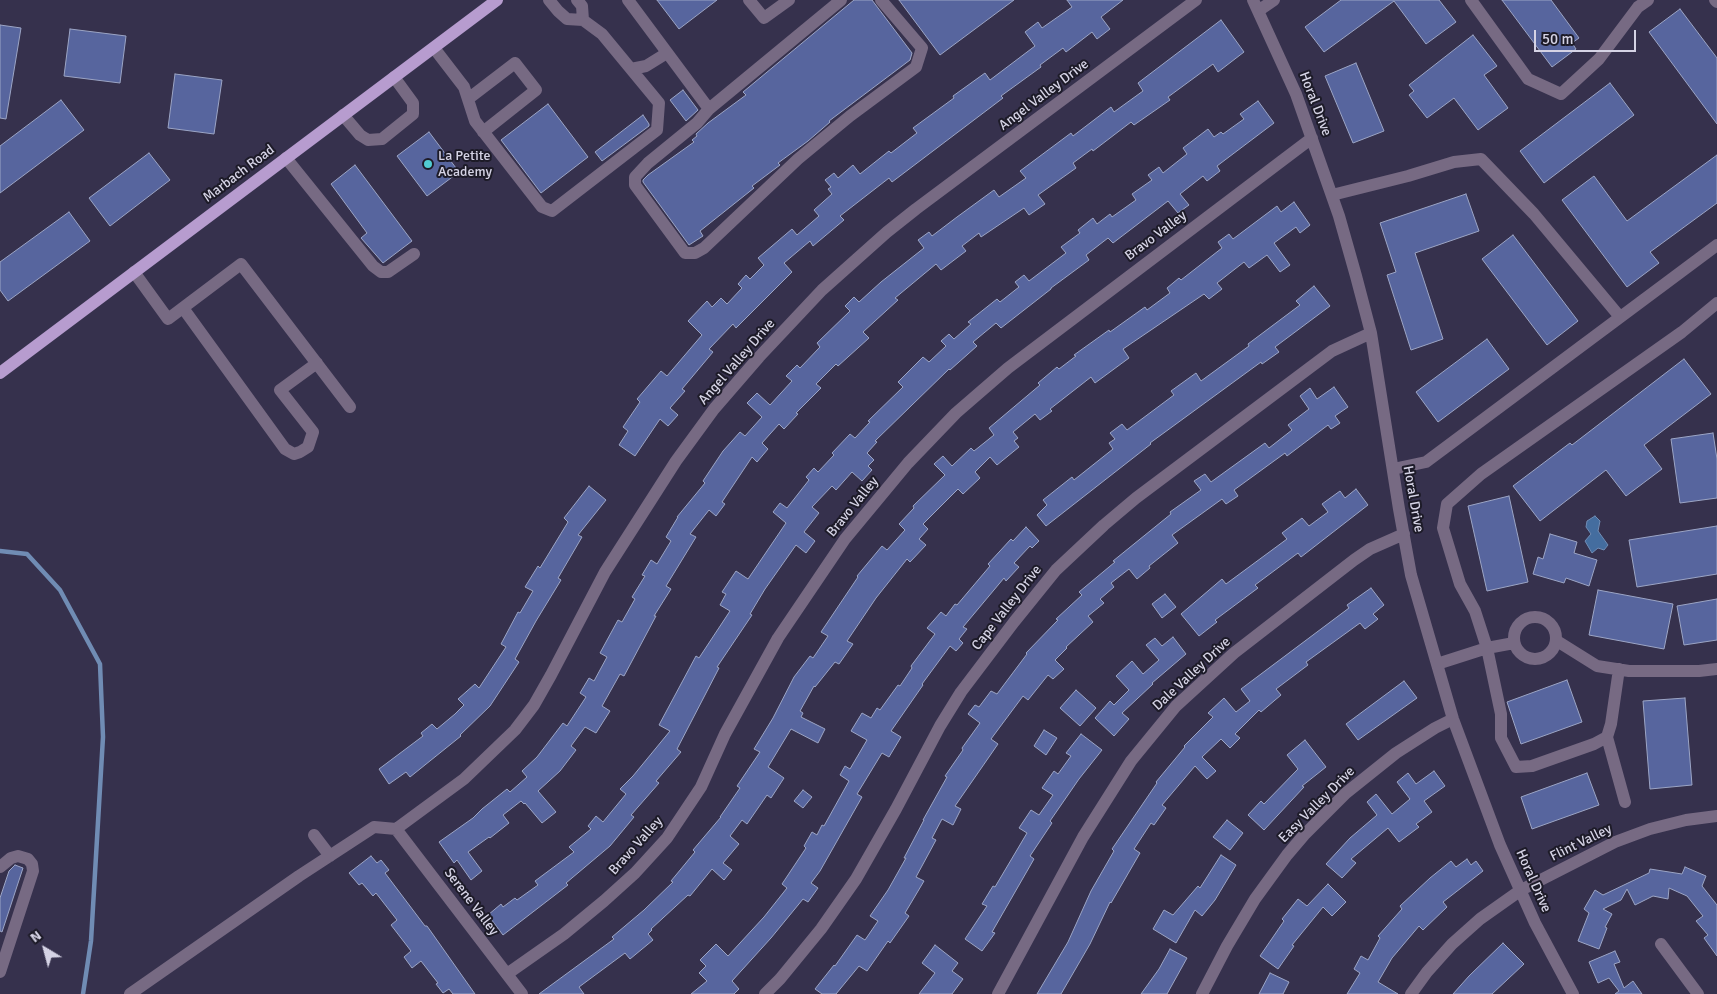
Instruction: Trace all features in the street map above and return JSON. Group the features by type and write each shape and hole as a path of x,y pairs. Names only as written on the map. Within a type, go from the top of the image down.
{"main road":[{"name":"Marbach Road","path":"0,373 497,0"}],"street":[{"path":"434,48 464,87 475,121 542,207 552,211 658,130 659,103 602,34 583,20 567,19 549,0"},
{"path":"577,0 582,6 583,20"},
{"path":"628,0 709,109"},
{"path":"749,0 764,18 789,0"},
{"path":"841,0 709,109 697,123 648,163 635,177 635,185 685,253 695,253 704,248 798,159 850,116 916,67 922,48 881,0"},
{"name":"Angel Valley Drive","path":"396,829 464,779 515,730 534,705 552,675 605,572 676,461 714,409 822,290 887,232 916,209 1196,0"},
{"path":"1256,6 1274,0"},
{"path":"1471,0 1528,79 1560,94 1599,59 1638,7 1648,0"},
{"name":"Horal Drive","path":"1256,6 1296,94 1332,196 1356,276 1371,333 1392,469 1412,575 1453,719 1500,845 1535,923 1573,994"},
{"path":"631,69 646,66 667,52"},
{"path":"468,99 515,63 536,90 483,132"},
{"path":"343,115 364,138 368,140 382,139 413,114 413,103 394,77"},
{"name":"Bravo Valley","path":"507,974 564,934 604,901 635,873 667,838 701,787 726,734 778,638 845,539 914,456 956,413 1008,368 1312,138"},
{"path":"286,158 373,266 381,272 388,272 414,254"},
{"path":"1332,196 1454,162 1481,159 1534,214 1620,317"},
{"path":"1392,469 1426,462 1717,244"},
{"path":"134,272 168,319 241,264 350,407"},
{"path":"1607,737 1594,744 1532,766 1516,767 1501,738 1501,714 1487,648 1475,611 1460,584 1443,528 1447,504 1481,474 1682,332 1717,304"},
{"path":"183,308 284,449 294,454 308,447 313,432 280,390 317,363"},
{"name":"Cape Valley Drive","path":"765,994 780,979 821,929 856,879 940,726 961,692 1056,570 1104,525 1144,492 1332,351 1371,333"},
{"name":"Dale Valley Drive","path":"998,994 1083,837 1131,761 1176,706 1234,653 1354,560 1370,549 1404,534"},
{"path":"1530,616 1538,616 1553,624 1557,641 1554,649 1548,655 1540,659 1532,659 1524,656 1514,643 1516,626 1530,616"},
{"path":"1557,641 1597,666 1629,671 1699,671 1717,669"},
{"path":"1437,664 1487,648 1514,643"},
{"path":"1619,669 1611,724 1607,737 1625,802"},
{"name":"Easy Valley Drive","path":"1202,994 1227,946 1255,899 1304,835 1346,793 1396,753 1453,719"},
{"name":"Flint Valley","path":"1411,994 1427,972 1452,944 1480,919 1521,890 1615,842 1686,820 1717,816"},
{"path":"130,994 374,827 396,829"},
{"name":"Serene Valley","path":"396,829 522,994"},
{"path":"314,835 330,856"},
{"path":"0,866 11,858 18,856 28,859 32,864 33,871 0,972"},
{"path":"1661,944 1698,994"}],"water":[{"path":"1595,516 1600,521 1598,531 1608,545 1604,550 1598,548 1592,553 1585,541 1591,534 1586,527 1587,521"}],"building":[{"path":"657,0 717,0 679,29"},
{"path":"854,0 872,0 912,53 910,60 829,121 808,141 778,163 780,165 752,186 754,188 700,231 703,236 689,245 643,180 694,142 692,140 697,136 696,134 708,123 746,95 743,92"},
{"path":"899,0 1014,0 940,55"},
{"path":"1067,0 1123,0 1101,17 1110,29 1097,39 1092,32 1066,52 1063,48 1040,65 1041,67 1001,96 1003,98 892,182 889,178 840,216 844,220 813,246 810,241 784,263 792,272 736,328 733,324 709,349 713,352 682,389 685,391 670,408 678,415 668,426 660,419 635,456 619,445 628,431 623,427 640,402 637,399 661,371 667,376 702,335 688,321 707,301 712,307 721,298 727,304 742,288 738,284 746,275 750,279 764,265 758,258 792,229 797,235 819,216 814,210 832,194 828,189 831,187 825,180 834,173 838,178 853,165 860,174 889,151 891,153 917,133 913,128 954,98 953,96 985,73 990,80 1035,46 1025,32 1038,22 1042,28 1072,7"},
{"path":"1341,0 1439,0 1456,22 1426,44 1394,1 1324,52 1305,27"},
{"path":"1502,0 1551,0 1579,38 1572,43 1576,49 1552,67"},
{"path":"1680,9 1717,58 1717,124 1649,32"},
{"path":"1221,20 1244,52 1218,72 1213,64 1168,97 1170,100 1134,125 1131,122 1093,151 1092,149 1073,163 1076,168 1038,195 1045,204 1029,215 1024,208 981,237 979,233 962,246 966,251 941,270 936,264 895,298 898,300 863,332 869,338 838,366 836,364 816,384 821,388 796,413 798,414 784,429 779,424 762,443 768,449 757,462 752,457 722,502 725,504 716,516 709,510 690,534 696,537 666,586 671,589 654,616 656,616 624,676 620,674 602,706 610,711 596,733 585,727 571,746 576,750 560,771 538,791 556,812 542,823 525,803 521,801 503,815 509,823 468,852 482,871 471,880 457,860 454,863 439,842 473,818 507,789 510,792 527,777 522,771 537,757 563,723 567,726 586,697 580,693 589,678 594,681 607,657 600,653 618,620 622,622 635,599 632,597 645,576 642,575 651,560 657,564 671,541 666,537 677,517 705,483 703,481 723,451 740,432 745,436 762,417 747,403 757,393 770,405 792,381 786,376 797,365 800,368 820,347 817,343 850,311 845,306 854,297 859,302 924,248 918,240 929,232 932,236 994,190 999,197 1026,178 1020,171 1071,133 1073,136 1111,107 1114,112 1143,91 1138,83"},
{"path":"0,25 21,28 6,119 0,118"},
{"path":"70,29 126,36 120,83 64,76"},
{"path":"1473,35 1497,66 1484,75 1508,108 1478,130 1454,98 1427,118 1409,95 1414,91 1409,85"},
{"path":"1356,63 1384,131 1353,143 1325,76"},
{"path":"175,74 222,80 214,134 168,128"},
{"path":"1610,83 1634,115 1544,183 1520,151"},
{"path":"683,90 698,110 686,121 670,100"},
{"path":"61,100 84,130 0,193 0,146"},
{"path":"1258,101 1274,123 1217,166 1220,171 1207,181 1203,176 1180,194 1189,205 1178,213 1168,201 1113,243 1108,238 1086,255 1089,260 1001,328 996,323 973,342 977,346 949,369 875,441 877,442 867,453 874,460 868,466 872,470 862,481 852,472 836,490 832,486 812,507 819,513 804,532 815,541 806,553 796,545 765,589 750,614 752,615 717,667 719,668 677,749 681,752 656,781 659,783 631,815 634,817 610,846 566,883 568,885 503,935 488,915 501,904 503,907 515,898 517,900 538,885 535,881 574,852 569,847 591,829 588,826 596,816 603,822 626,794 620,789 670,731 659,725 696,656 699,658 730,611 720,605 726,594 722,592 736,571 748,579 786,523 773,512 780,503 787,508 809,480 806,477 814,468 818,472 834,455 832,453 850,434 855,438 870,422 868,421 903,387 898,382 923,357 929,362 946,346 941,341 949,334 954,339 971,324 968,322 997,299 1000,302 1019,287 1015,282 1024,275 1029,281 1066,253 1061,247 1080,233 1078,230 1093,218 1097,224 1110,214 1112,217 1136,200 1132,194 1152,180 1148,175 1159,167 1163,173 1187,154 1183,148 1208,129 1214,137 1221,132 1223,134 1244,119 1240,114"},
{"path":"548,104 588,157 541,193 501,140"},
{"path":"643,115 649,126 602,161 595,152"},
{"name":"La Petite Academy","path":"429,132 459,172 427,196 397,156"},
{"path":"149,153 170,180 110,226 89,198"},
{"path":"1717,155 1717,203 1650,252 1659,263 1627,287 1562,200 1594,176 1627,221"},
{"path":"355,165 412,241 383,263 361,238 367,233 331,184"},
{"path":"1466,194 1479,231 1415,253 1443,339 1411,350 1387,275 1396,272 1380,223"},
{"path":"1294,202 1310,225 1300,233 1296,227 1274,243 1290,265 1280,272 1267,255 1249,268 1244,262 1217,283 1222,289 1209,299 1204,294 1123,349 1129,358 1095,383 1091,377 1050,409 1052,411 1040,420 1035,414 1013,432 1018,438 1014,441 1019,447 997,465 990,457 975,472 980,478 963,494 958,489 923,524 928,529 919,539 926,545 910,562 907,559 876,598 847,641 853,644 839,664 835,662 814,686 800,711 803,713 801,717 825,729 818,743 791,729 768,767 784,778 771,798 767,795 747,824 742,820 730,836 739,844 723,863 732,870 724,880 712,869 690,896 688,895 651,929 648,934 653,940 630,959 625,953 579,987 584,994 539,994 614,939 612,937 673,882 671,881 695,852 693,850 721,817 740,788 737,786 760,752 754,749 773,718 794,677 810,656 813,658 828,636 821,632 857,576 882,546 887,550 905,530 899,524 914,508 913,506 945,475 934,464 943,456 952,466 971,448 974,451 994,435 989,428 1040,385 1038,383 1057,367 1059,369 1076,356 1074,355 1109,330 1110,332 1145,307 1147,310 1170,293 1167,288 1179,278 1181,280 1222,248 1218,242 1229,234 1233,239 1277,206 1281,212"},
{"path":"69,212 90,241 8,301 0,290 0,262"},
{"path":"1513,235 1578,321 1547,345 1482,259"},
{"path":"1314,286 1330,306 1275,347 1279,352 1262,364 1261,362 1150,443 1046,526 1037,515 1047,505 1043,500 1072,477 1074,480 1113,449 1109,443 1115,439 1110,433 1122,424 1127,430 1174,395 1171,391 1196,373 1201,381 1300,305 1296,301"},
{"path":"1487,339 1509,369 1438,422 1416,392"},
{"path":"1684,359 1711,394 1644,445 1662,469 1626,496 1606,470 1540,521 1513,486 1570,443 1572,445"},
{"path":"1334,387 1348,407 1335,416 1340,423 1331,429 1328,425 1287,456 1285,453 1234,490 1238,496 1226,504 1222,499 1172,535 1178,543 1149,566 1150,568 1137,579 1129,569 1111,583 1114,587 1100,599 1104,603 1088,616 1093,622 1055,660 1064,669 1053,679 1048,675 1028,700 1023,696 991,739 998,744 955,806 961,809 953,825 942,819 932,838 936,840 916,877 924,881 905,913 909,916 890,943 888,941 867,971 859,966 836,994 822,994 815,989 835,966 857,935 865,940 878,921 870,916 888,890 906,858 904,858 947,777 945,776 980,723 968,714 975,705 979,707 991,691 997,694 1026,653 1058,620 1056,619 1082,595 1079,592 1115,562 1113,561 1171,514 1170,512 1201,490 1194,481 1205,474 1211,482 1265,443 1269,448 1292,430 1288,425 1309,409 1300,396 1310,388 1317,399"},
{"path":"1713,433 1717,459 1717,498 1680,503 1671,439"},
{"path":"589,486 606,500 578,535 582,537 558,578 561,580 515,659 519,662 490,706 461,736 410,777 406,772 389,784 379,769 423,736 421,733 432,724 437,729 455,714 464,705 458,699 475,684 479,688 506,647 501,644 518,612 520,613 533,591 525,587 538,566 540,568 568,522 564,518"},
{"path":"1356,489 1368,505 1301,557 1298,553 1255,585 1258,588 1215,620 1217,622 1199,636 1181,614 1222,579 1226,584 1287,539 1282,533 1302,518 1309,526 1328,512 1322,504 1340,491 1345,498"},
{"path":"1509,496 1528,582 1487,591 1468,506"},
{"path":"1717,526 1717,574 1637,587 1629,540"},
{"path":"1026,527 1039,541 1032,548 1030,546 1014,563 1019,567 1006,581 1004,578 963,627 967,629 959,639 963,643 956,651 950,646 891,731 901,737 889,757 882,753 857,794 862,797 820,871 811,883 818,888 808,902 803,899 732,981 739,989 734,994 691,994 707,981 699,973 706,966 700,960 716,944 728,956 764,917 787,888 782,884 806,848 804,846 812,832 817,835 822,825 824,826 849,781 840,775 845,766 850,769 867,740 851,731 862,713 871,718 877,708 880,710 898,685 900,686 912,668 911,666 935,634 927,628 941,612 946,616 955,604 957,605 990,566 988,564 1011,539 1013,541"},
{"path":"1550,534 1577,542 1574,553 1597,560 1589,586 1566,578 1564,583 1533,574 1538,557 1543,559"},
{"path":"1371,588 1384,605 1373,614 1378,619 1365,629 1360,623 1306,662 1308,665 1276,689 1281,695 1261,712 1259,710 1235,734 1240,738 1230,748 1221,739 1202,757 1216,771 1207,779 1195,766 1162,805 1166,808 1154,825 1151,823 1134,849 1140,853 1110,902 1090,944 1061,994 1037,994 1068,942 1091,891 1114,851 1112,849 1156,782 1184,746 1213,717 1208,713 1224,698 1236,712 1250,701 1241,689 1349,608 1347,605"},
{"path":"1598,590 1673,604 1664,649 1589,635"},
{"path":"1165,594 1176,607 1162,618 1152,604"},
{"path":"1717,599 1717,640 1684,645 1677,606"},
{"path":"1173,637 1186,654 1152,683 1122,713 1129,719 1114,736 1095,718 1110,701 1114,705 1129,690 1116,676 1132,661 1143,674 1159,660 1146,645 1155,638 1162,646"},
{"path":"1567,680 1582,722 1521,744 1507,702"},
{"path":"1404,681 1417,698 1358,740 1346,724"},
{"path":"1076,690 1096,708 1080,726 1060,708"},
{"path":"1685,698 1692,785 1650,789 1643,701"},
{"path":"1044,730 1057,738 1046,755 1034,746"},
{"path":"1081,734 1102,750 1050,821 1052,823 1030,856 1034,859 992,932 995,933 982,951 965,939 987,906 982,904 993,886 995,887 1027,833 1019,828 1031,810 1039,815 1053,795 1042,788 1054,771 1058,774 1071,756 1066,753"},
{"path":"1305,740 1326,767 1302,786 1304,787 1264,830 1248,815 1261,801 1264,804 1298,769 1287,755"},
{"path":"1434,771 1445,786 1424,801 1432,812 1416,824 1419,827 1399,842 1388,828 1351,859 1356,863 1342,878 1326,864 1350,838 1377,815 1367,802 1376,794 1392,814 1410,799 1397,782 1408,773 1416,784"},
{"path":"1587,773 1599,805 1532,829 1521,797"},
{"path":"803,790 812,797 803,808 794,801"},
{"path":"1227,820 1243,833 1230,850 1213,837"},
{"path":"1221,855 1236,865 1215,900 1202,916 1195,910 1176,943 1153,929 1164,910 1173,915 1198,886 1200,888"},
{"path":"371,856 377,863 381,860 389,870 385,873 425,926 427,926 475,994 453,994 449,989 443,993 436,984 438,983 421,961 412,968 404,957 411,951 391,925 397,920 376,893 373,896 362,883 359,885 349,873"},
{"path":"1467,859 1471,865 1476,861 1483,871 1443,902 1447,907 1423,930 1419,926 1392,958 1378,982 1398,994 1347,994 1360,973 1354,969 1361,956 1368,960 1380,938 1378,936 1402,909 1400,906 1451,861 1456,867"},
{"path":"15,865 23,868 2,932 0,931 0,898 9,871"},
{"path":"1685,867 1706,876 1702,886 1717,905 1717,956 1704,938 1708,935 1696,921 1703,916 1687,896 1669,888 1668,899 1653,896 1635,905 1627,889 1621,900 1603,909 1612,914 1605,927 1607,928 1599,949 1578,941 1589,913 1584,909 1595,890 1603,895 1649,873 1650,869 1682,874"},
{"path":"1328,884 1346,902 1332,916 1323,907 1292,945 1294,946 1278,969 1260,956 1284,921 1282,919 1298,899 1307,906"},
{"path":"1503,943 1524,964 1492,994 1453,994 1469,976"},
{"path":"935,945 958,963 952,971 963,979 952,994 919,994 935,973 922,963"},
{"path":"1170,949 1187,958 1167,994 1141,994 1159,969"},
{"path":"1615,951 1620,962 1614,964 1624,988 1633,981 1642,994 1615,994 1619,991 1609,978 1598,983 1589,962"},
{"path":"1270,973 1289,982 1283,994 1259,994"}],"waterway":[{"path":"0,551 27,554 60,590 100,664 103,737 91,941 83,994"}],"place":[{"name":"La Petite Academy","path":"428,164"}]}
